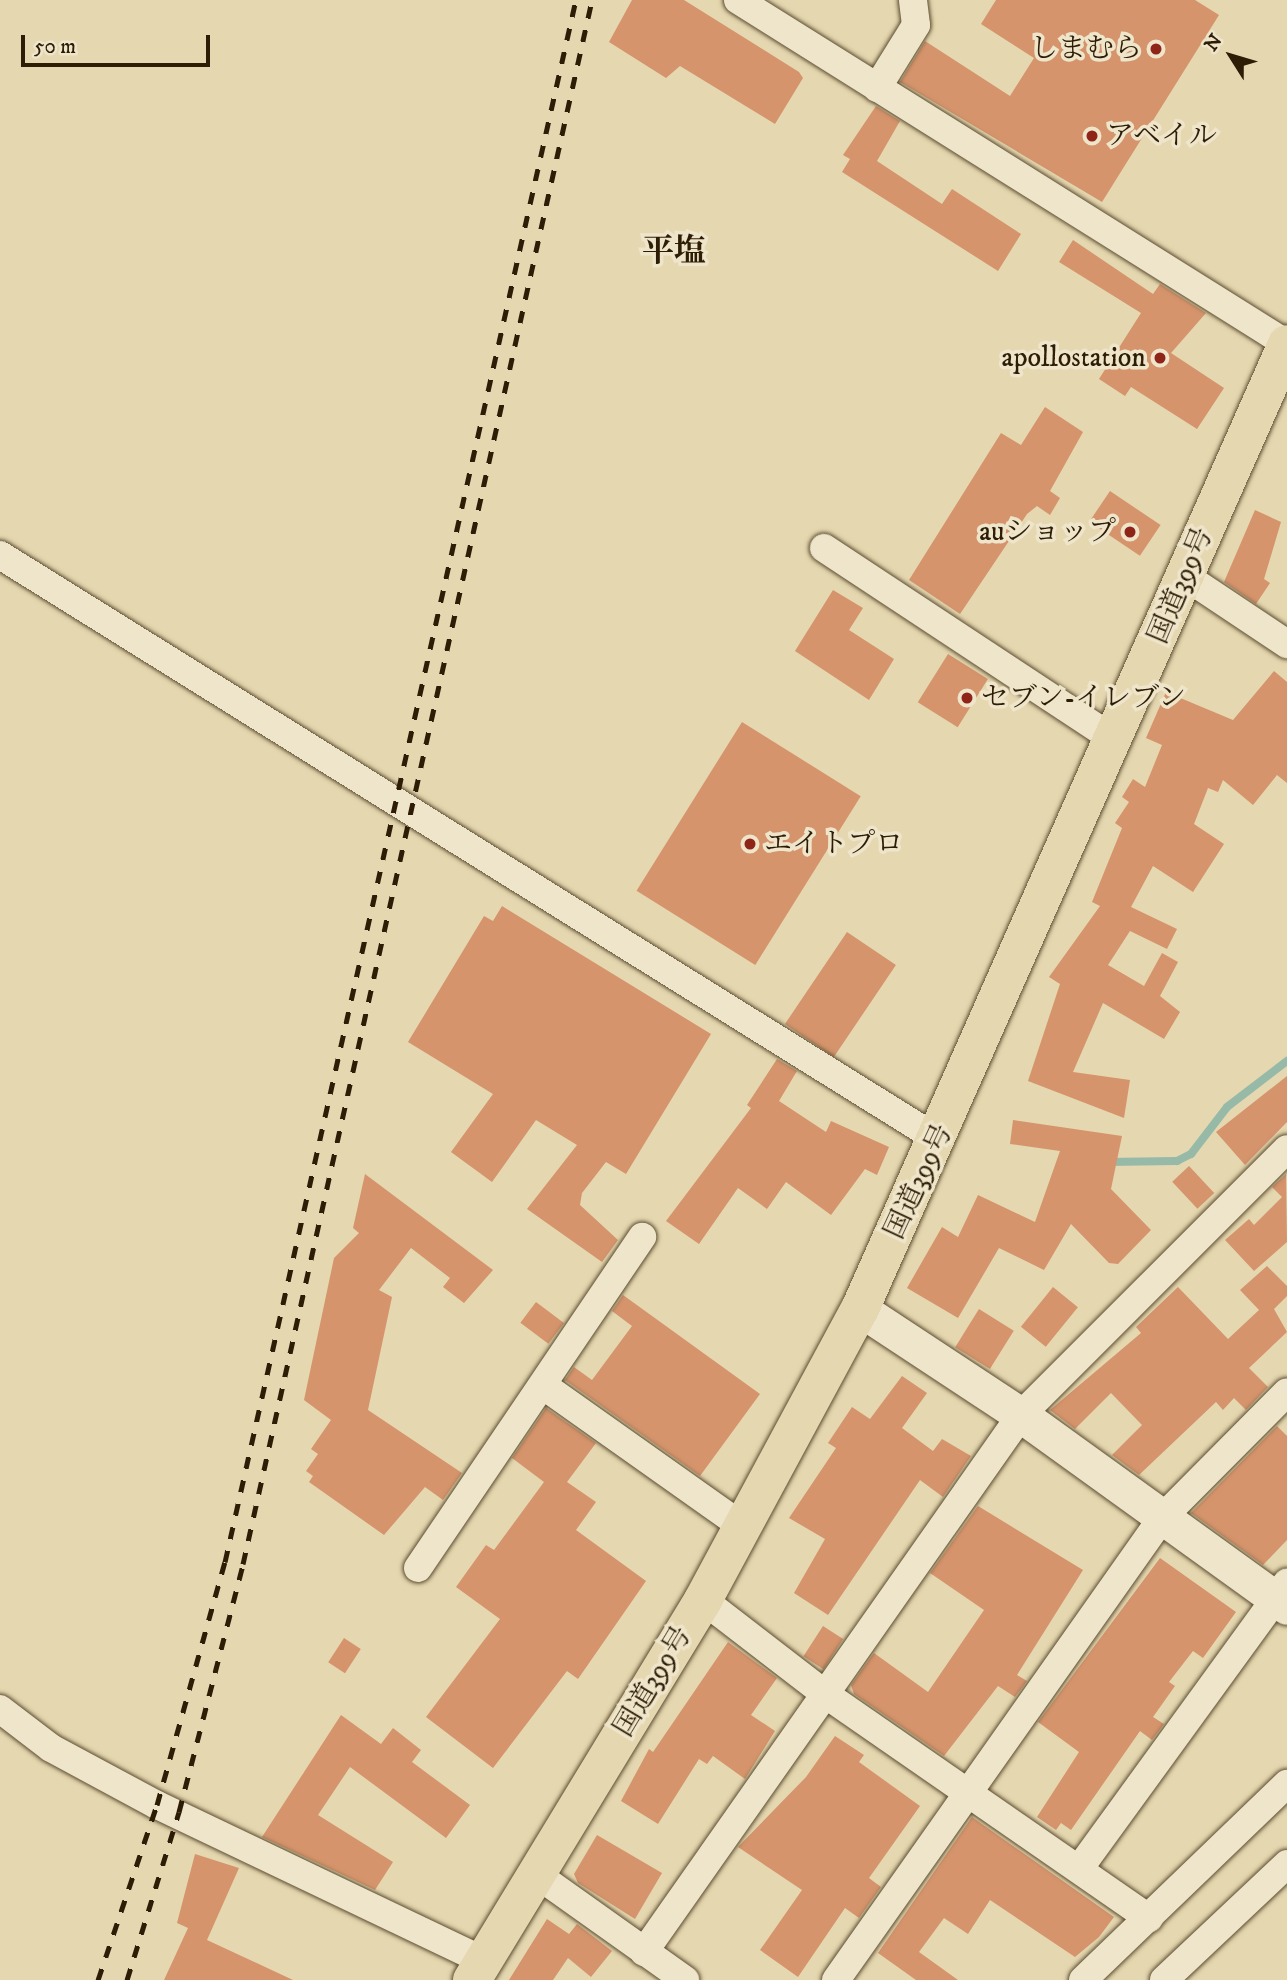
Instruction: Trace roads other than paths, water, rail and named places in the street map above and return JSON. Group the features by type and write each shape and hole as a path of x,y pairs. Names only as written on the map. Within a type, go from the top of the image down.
{"highway":[{"name":"国道399号","path":"478,1971 703,1600 860,1309 939,1140 1287,344"}],"street":[{"path":"738,0 1287,344"},
{"path":"877,88 916,25 914,0"},
{"path":"824,548 1114,739"},
{"path":"0,555 939,1140"},
{"path":"1185,576 1287,644"},
{"path":"644,1952 1021,1415 1287,1149"},
{"path":"418,1568 544,1386 642,1237"},
{"path":"860,1309 1021,1415 1162,1518 1282,1595 1079,1869"},
{"path":"544,1386 743,1527"},
{"path":"836,1980 1162,1518 1287,1392"},
{"path":"703,1600 825,1694 1149,1918"},
{"path":"0,1709 51,1748 478,1971"},
{"path":"1083,1980 1287,1784"},
{"path":"1164,1980 1287,1864"},
{"path":"536,1874 685,1980"}],"waterway":[{"path":"1106,1162 1177,1161 1191,1154 1227,1107 1287,1061"}],"railway":[{"path":"98,1980 157,1805 225,1562 576,0"},
{"path":"127,1980 179,1812 243,1564 592,0"}],"place":[{"name":"しまむら","path":"1156,49"},
{"name":"アベイル","path":"1092,136"},
{"name":"apollostation","path":"1160,358"},
{"name":"auショップ","path":"1130,532"},
{"name":"セブン-イレブン","path":"967,698"},
{"name":"エイトプロ","path":"750,844"}],"district":[{"name":"平塩","path":"674,252"}]}
